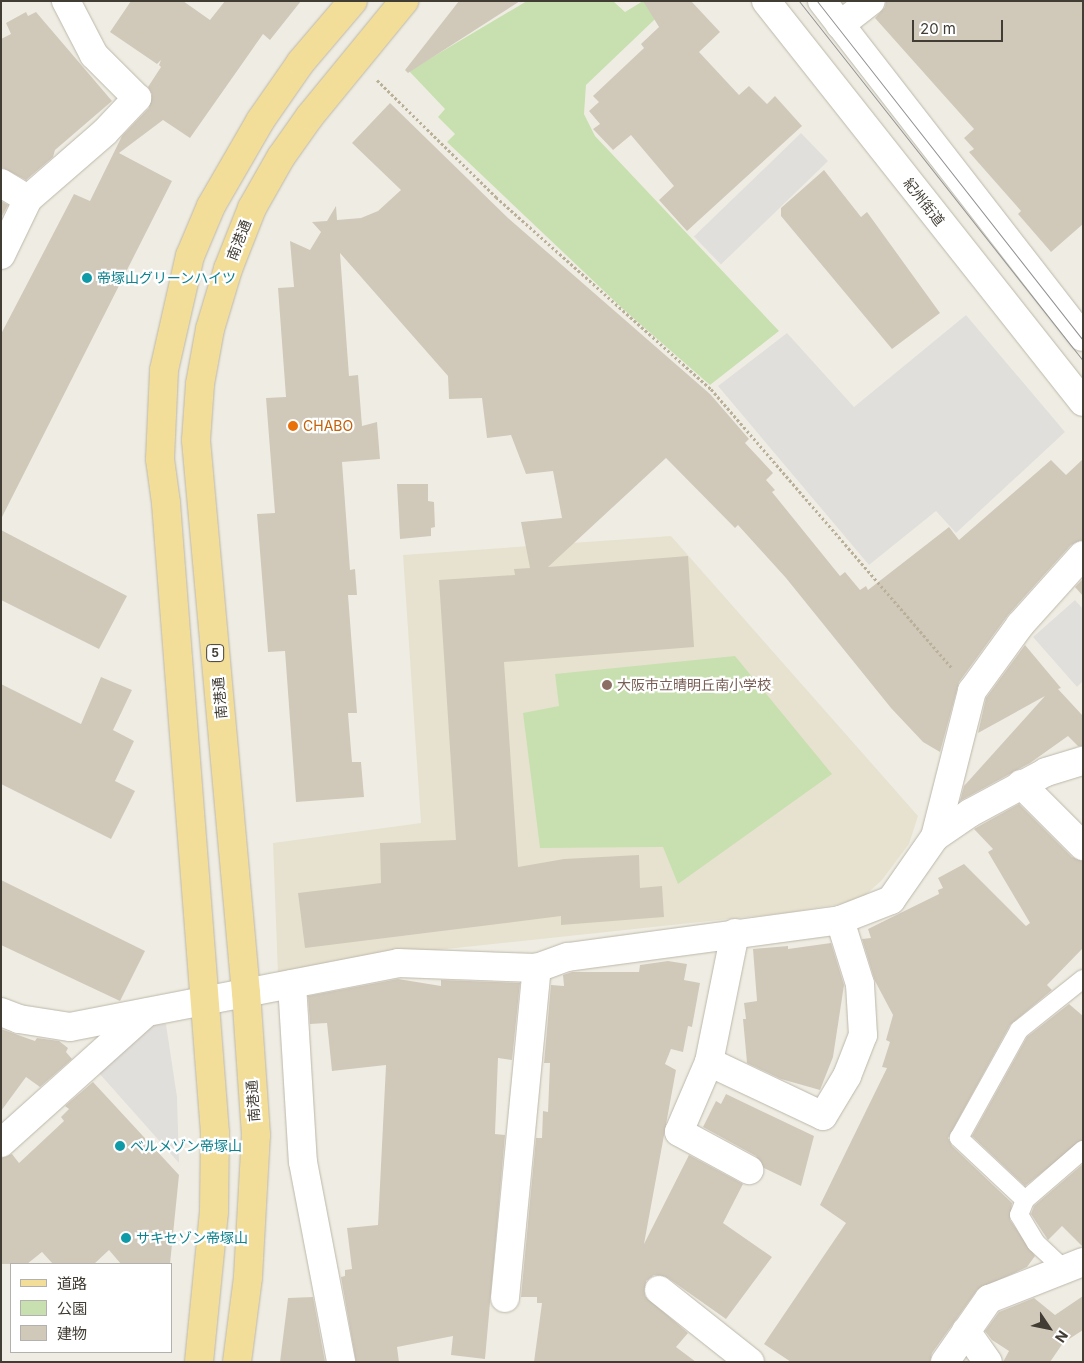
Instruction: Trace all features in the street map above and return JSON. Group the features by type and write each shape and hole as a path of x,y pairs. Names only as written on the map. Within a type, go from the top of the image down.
{"main road":[{"path":"199,1362 214,1212 215,1133 203,1001 166,503 160,459 164,370 190,256 211,206 260,121 301,62 353,1"},
{"name":"南港通","path":"237,1362 248,1277 256,1135 246,993 196,440 200,384 213,321 252,208 281,157 305,123 404,1"}],"street":[{"path":"1,255 28,199 105,132 137,98 94,55 66,1"},
{"name":"紀州街道","path":"766,1 1083,402"},
{"path":"822,1 1083,337"},
{"path":"840,25 871,1"},
{"path":"1,183 28,199"},
{"path":"1,1012 19,1019 70,1028 398,963 537,968 568,957 840,920 891,900 935,837 972,691 1020,625 1083,555"},
{"path":"935,837 1021,784 1083,761"},
{"path":"1021,784 1083,846"},
{"path":"710,1062 823,1116 847,1076 863,1035 860,984 840,920"},
{"path":"735,933 710,1062 679,1132 749,1170"},
{"path":"505,1298 537,968"},
{"path":"292,984 303,1162 341,1362"},
{"path":"1,1143 146,1013"},
{"path":"945,1362 989,1299 1074,1265"},
{"path":"659,1290 750,1362"},
{"path":"966,1331 988,1362"}],"lane":[{"path":"1025,1200 958,1138 1019,1030 1083,979"},
{"path":"1074,1265 1036,1243 1019,1216 1025,1200 1083,1150"}],"path":[{"path":"376,79 496,197 711,389 870,577 972,691"}],"shaded area":[{"path":"801,133 828,161 721,265 694,237"},
{"path":"966,315 1065,432 956,533 936,511 869,565 718,386 787,333 854,407"},
{"name":"大阪市立晴明丘南小学校","path":"671,536 918,816 909,844 882,880 859,901 786,913 333,961 278,975 273,843 421,823 403,555"},
{"path":"1075,600 1083,609 1083,681 1077,687 1033,637"},
{"path":"166,1024 177,1097 179,1163 98,1072 144,1026"}],"green space":[{"path":"527,1 613,1 625,12 643,1 674,1 586,85 584,114 595,136 779,331 710,385 623,309 447,142 455,134 438,117 445,109 409,71"},
{"path":"735,656 832,774 678,884 663,847 540,848 523,713 559,706 555,674"}],"building":[{"path":"131,1 183,1 210,20 225,1 301,1 270,40 263,34 190,138 163,120 119,153 172,181 1,519 1,334 74,194 90,201 122,136 149,108 152,94 148,87 161,67 159,65 161,60 157,64 110,32"},
{"path":"459,1 520,1 408,73 405,70"},
{"path":"643,1 691,1 720,32 699,52 739,95 749,86 767,104 775,96 802,126 687,231 659,200 674,186 631,135 613,150 593,129 600,124 589,111 599,102 593,96 644,48 641,44 659,27"},
{"path":"886,1 1083,1 1083,224 1051,252 1018,214 1021,211 969,152 974,149 964,138 974,129 875,18 885,7"},
{"path":"26,12 28,16 36,12 112,101 55,150 53,157 26,180 1,167 1,39 11,34 6,23"},
{"path":"390,103 508,218 710,394 749,439 745,443 773,473 766,480 775,490 772,492 840,576 845,572 860,590 866,586 868,590 949,527 959,540 1051,460 1066,475 1083,459 1083,540 1071,545 1008,615 959,682 940,752 923,742 891,708 786,578 738,525 735,528 666,458 548,567 688,556 694,647 504,662 518,867 564,859 639,855 640,888 662,886 664,917 561,925 561,916 305,948 298,893 381,883 380,843 456,840 439,580 515,575 514,569 530,568 521,522 562,518 553,471 526,474 511,435 487,438 482,398 449,399 448,376 340,253 349,376 358,375 362,426 377,422 380,459 342,462 350,570 355,569 357,595 348,595 357,713 348,713 352,762 361,762 364,797 296,802 285,651 268,652 257,514 275,513 266,398 286,397 278,288 294,287 290,241 310,250 321,232 312,222 327,221 336,206 337,220 361,218 378,211 401,190 352,143"},
{"path":"824,170 861,217 867,212 940,313 892,349 781,216 781,208"},
{"path":"1,201 8,205 1,218"},
{"path":"397,484 428,484 428,501 434,502 435,527 431,528 431,536 400,539"},
{"path":"1,530 127,596 99,649 1,600"},
{"path":"1083,579 1083,596 1075,587"},
{"path":"1025,645 1061,688 1058,689 1083,716 1083,746 1078,746 1068,736 1030,763 960,801 964,786 1045,696 978,733 986,698"},
{"path":"101,677 132,690 113,730 134,741 115,781 135,791 111,839 1,784 1,684 81,724"},
{"path":"1019,804 1072,857 1083,861 1083,948 1047,985 1052,990 1010,1025 948,1138 952,1146 1012,1203 1010,1220 1035,1256 1027,1267 977,1290 932,1353 930,1362 791,1362 764,1344 846,1223 820,1205 887,1068 882,1067 890,1042 886,1040 893,1015 875,981 862,939 871,938 868,929 939,894 938,890 943,888 938,878 964,864 1026,926 1030,923 988,852 993,849 974,829"},
{"path":"1,880 145,951 120,1001 1,945"},
{"path":"831,943 844,985 833,1057 820,1090 781,1079 747,1063 743,1019 746,1019 744,1003 757,1001 753,949 788,946 788,949"},
{"path":"668,961 687,964 684,980 700,983 692,1027 688,1026 683,1052 671,1049 665,1064 676,1070 644,1244 689,1155 743,1184 723,1223 772,1257 726,1319 668,1278 654,1275 646,1281 645,1296 688,1333 676,1347 696,1362 534,1362 542,1303 537,1303 537,1297 521,1297 536,1138 542,1138 543,1111 548,1112 550,1063 544,1063 551,985 564,986 563,975 572,972 639,972 640,965"},
{"path":"398,979 441,986 441,980 520,983 512,1060 498,1058 495,1134 505,1135 485,1359 451,1355 453,1336 397,1347 399,1362 356,1362 341,1277 345,1276 345,1270 352,1269 347,1228 378,1225 386,1065 332,1071 327,1023 310,1024 308,996"},
{"path":"1069,1004 1083,1016 1083,1140 1025,1186 972,1136 1027,1037"},
{"path":"1,1029 35,1041 37,1038 59,1041 68,1048 66,1052 72,1059 40,1087 26,1077 1,1111"},
{"path":"93,1082 179,1175 170,1263 120,1263 109,1250 95,1263 52,1263 42,1252 28,1263 1,1264 1,1158 12,1154 19,1163 64,1121 61,1117 69,1109 65,1106"},
{"path":"726,1094 814,1136 801,1186 764,1168 756,1156 703,1127 716,1101 721,1104"},
{"path":"1083,1164 1083,1247 1062,1226 1048,1240 1031,1214 1034,1206"},
{"path":"1083,1296 1083,1330 1063,1343 1050,1362 1003,1362 1009,1351 992,1340 985,1331 999,1312 1034,1298 1055,1315"},
{"path":"313,1297 325,1362 280,1362 288,1298"}],"tram line":[{"path":"799,1 1083,361"},
{"path":"817,1 1083,340"}],"place":[{"name":"帝塚山グリーンハイツ","path":"87,278"},
{"name":"CHABO","path":"293,426"},
{"name":"大阪市立晴明丘南小学校","path":"607,685"},
{"name":"ベルメゾン帝塚山","path":"120,1146"},
{"name":"サキセゾン帝塚山","path":"126,1238"}]}
